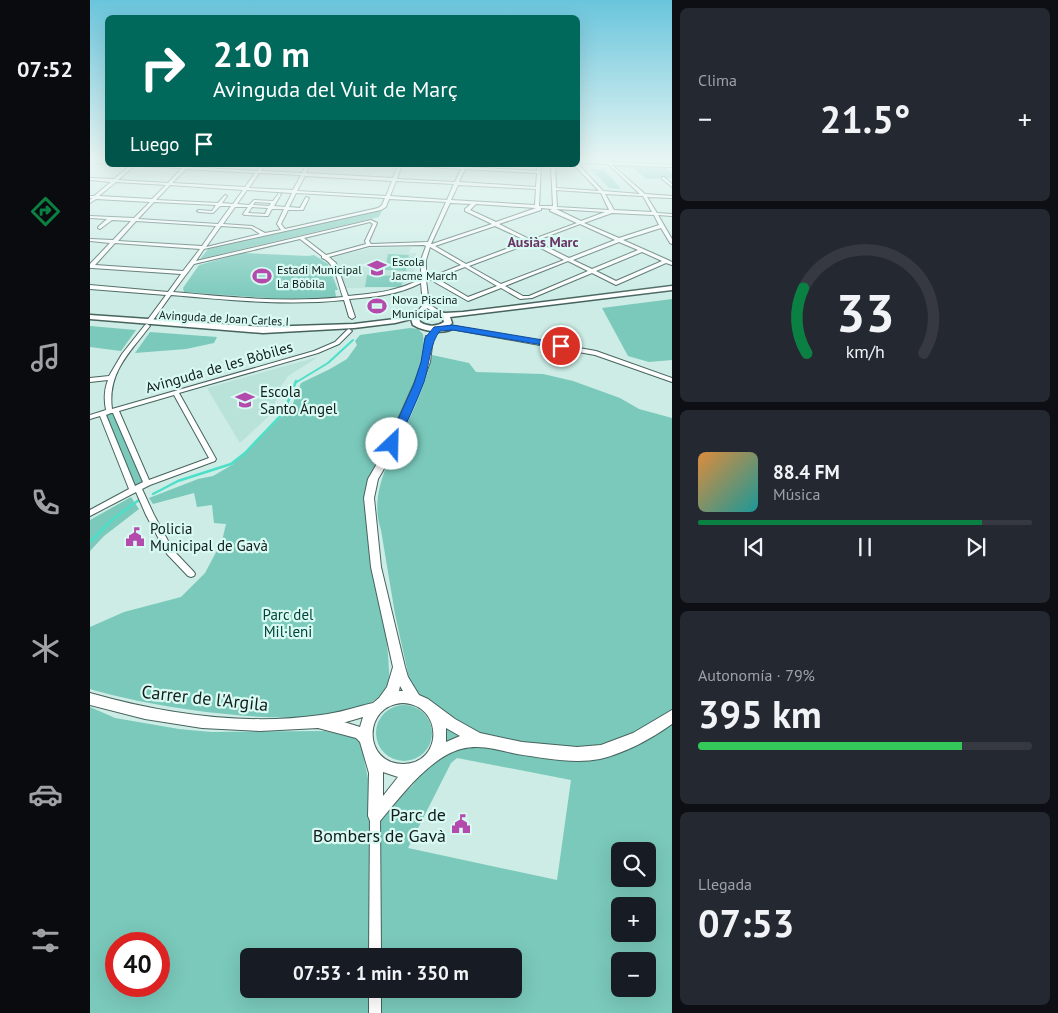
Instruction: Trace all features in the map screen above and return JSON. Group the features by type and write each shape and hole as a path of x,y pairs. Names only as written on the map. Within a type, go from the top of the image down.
{"main road":[{"path":"418,321 444,322 454,318 672,290"},
{"path":"418,321 427,312 444,322"},
{"name":"Avinguda de Joan Carles I","path":"90,317 260,334 350,331 418,321"},
{"name":"Avinguda de Joan Carles I","path":"90,321 248,330 299,330 418,321"},
{"path":"418,321 429,338 444,322"}],"street":[{"path":"90,266 148,206"},
{"path":"199,211 213,212 217,206"},
{"path":"191,574 170,552 135,488 109,412 106,395 110,378 234,206"},
{"path":"238,206 301,210 303,206"},
{"path":"284,230 279,224 287,206"},
{"path":"90,240 203,248 383,206"},
{"path":"418,321 426,305 422,271 424,256 448,206"},
{"path":"471,206 467,210 616,283 666,261"},
{"path":"516,206 672,215"},
{"path":"610,206 612,211"},
{"path":"651,206 672,243"},
{"path":"250,207 245,214 266,215 270,208"},
{"path":"324,257 369,245 430,245 497,224 538,208"},
{"path":"554,209 672,264"},
{"path":"90,288 260,301 344,298 392,292 612,211"},
{"path":"90,217 252,228 263,234"},
{"path":"100,228 110,219"},
{"path":"192,263 371,221 375,223 367,241 369,245"},
{"path":"432,278 467,299 619,240 661,226"},
{"path":"300,237 334,263 344,298 352,317"},
{"path":"430,245 519,297 530,297 642,250"},
{"path":"90,266 186,273"},
{"path":"426,305 444,322 596,353 672,380"},
{"name":"Avinguda de les Bòbiles","path":"90,417 316,352 337,343 350,331"},
{"path":"415,699 398,667 395,645 376,567 369,498 373,479 387,455 418,384 426,362 429,338"},
{"path":"90,380 110,378"},
{"path":"90,513 135,488 213,459 176,393"},
{"path":"109,412 147,483"},
{"path":"375,948 376,772 367,744 366,727 369,716 393,690 398,667"},
{"path":"380,705 394,698 415,699 426,704 454,727 481,740 565,753 599,753 637,738 672,716"},
{"name":"Carrer de l'Argila","path":"90,699 166,717 247,725 318,722 380,705"},
{"path":"434,712 439,722 441,733 440,744 436,754"},
{"name":"Carrer de l'Argila","path":"318,722 360,732 367,744"},
{"path":"375,816 404,781 436,754 459,743 481,740"},
{"path":"367,744 376,759 392,768 410,770 421,766"},
{"path":"375,998 375,1013"}],"shaded area":[{"name":"Escola Jacme March","path":"411,247 409,253 416,253 414,276 401,287 346,288 336,260 333,257 370,248"},
{"name":"Escola Santo Ángel","path":"318,357 288,376 281,386 271,414 240,443 207,388"}],"green space":[{"path":"383,209 379,217 200,259 208,249"},
{"name":"Estadi Municipal La Bòbila","path":"243,253 314,255 328,264 338,290 335,290 336,297 281,299 184,292 183,288 199,265"},
{"path":"388,254 409,255 406,271 385,270"},
{"path":"367,275 403,276 401,287 365,287"},
{"path":"672,299 672,360 649,362 628,356 602,308"},
{"path":"90,326 136,330 121,351 90,347"},
{"name":"Parc del Mil·leni","path":"410,328 418,329 423,334 424,346 421,368 367,484 365,504 385,630 389,676 387,688 367,705 334,714 292,717 246,716 199,711 154,704 90,689 90,627 124,612 181,597 205,573 222,541 226,524 214,523 212,505 197,507 194,493 153,504 149,498 198,479 213,476 232,465 292,406 301,383 347,359 357,345 355,341 360,335"},
{"path":"150,332 217,337 214,343 186,349 135,353"},
{"path":"432,355 469,363 476,372 543,374 573,381 620,398 639,409 672,418 672,1013 90,1013 90,707 115,718 179,729 211,732 325,731 360,739 369,784 371,824 413,785 451,722 421,697 409,678 395,614 378,515 380,484 423,385","holes":["457,758 571,780 557,880 408,848 451,763"]},
{"path":"114,412 143,482 133,487 105,415"},
{"path":"131,497 139,509 104,536 90,551 90,520"},
{"path":"399,705 409,705 424,713 430,722 432,733 430,744 424,753 409,761 399,761 388,756 381,749 376,738 376,728 381,717 388,710"}],"waterway":[{"path":"295,383 328,363 353,340"},
{"path":"153,494 178,481 231,464 245,453 284,412 295,383"},
{"path":"90,542 113,519 139,500"}],"place":[{"name":"Escola Jacme March","path":"377,268"},
{"name":"Estadi Municipal La Bòbila","path":"262,276"},
{"name":"Nova Piscina Municipal","path":"377,306"},
{"name":"Escola Santo Ángel","path":"245,400"},
{"name":"Policia Municipal de Gavà","path":"135,537"},
{"name":"Parc de Bombers de Gavà","path":"461,824"}],"district":[{"name":"Ausiàs Marc","path":"543,242"}],"route":[{"path":"392,444 426,362 429,338 437,329 442,327 453,328 561,346"}]}
